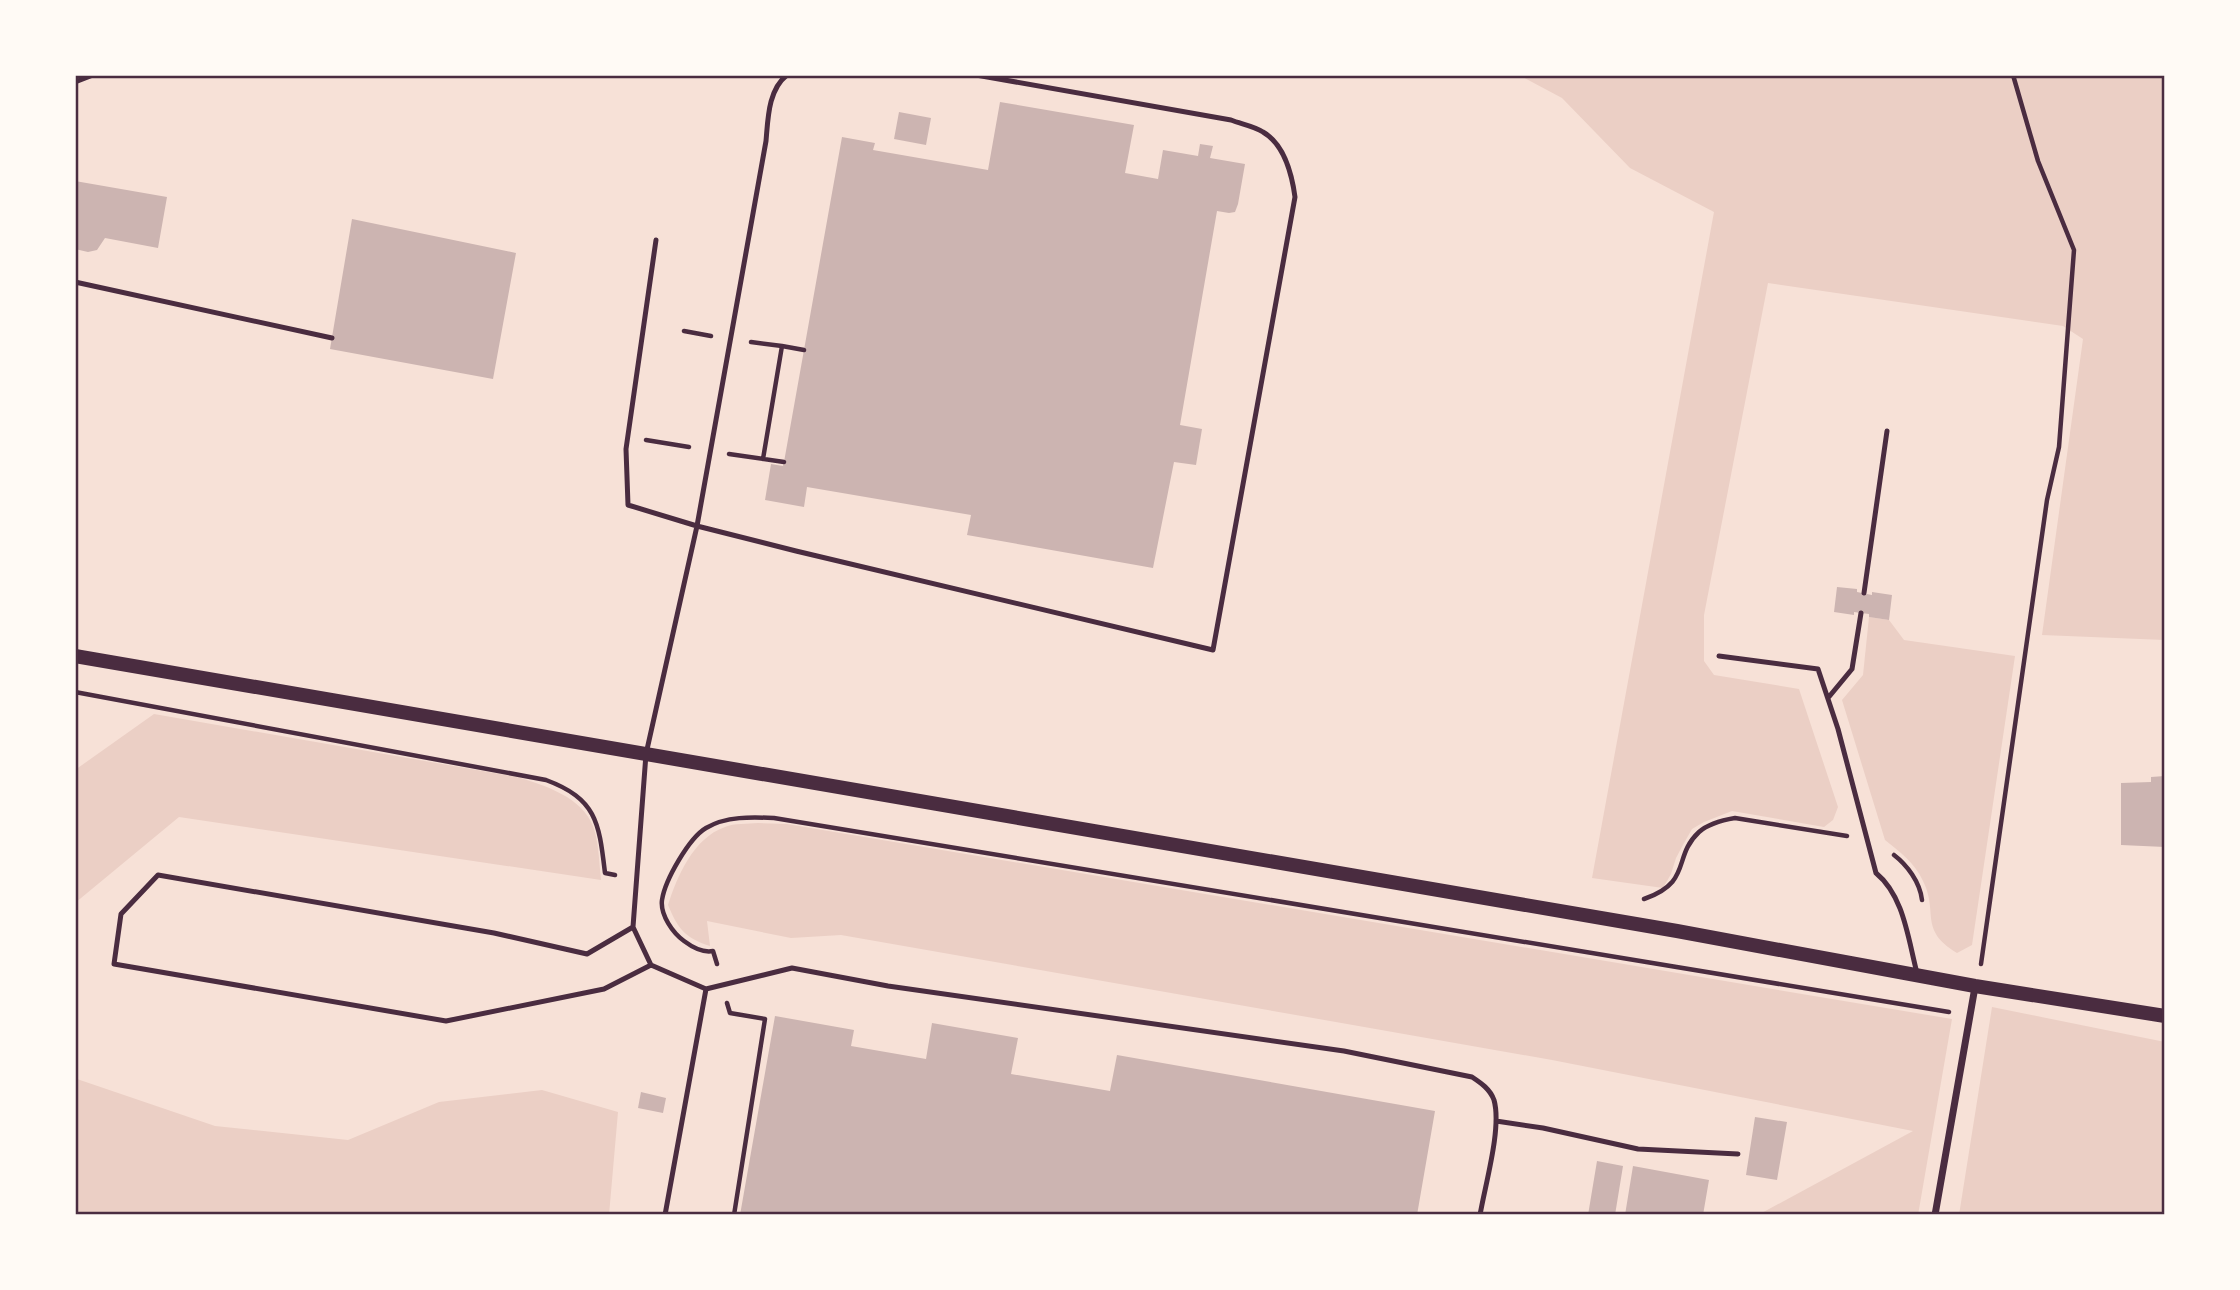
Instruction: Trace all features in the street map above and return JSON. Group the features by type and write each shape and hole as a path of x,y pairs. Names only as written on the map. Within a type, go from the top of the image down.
{"main road":[{"path":"75,656 1677,931 1975,986 2165,1016"}],"street":[{"path":"1935,1215 1975,986"}],"lane":[{"path":"75,82 93,75"},
{"path":"786,75 768,107 766,141 697,526 646,754 633,927 652,965 706,989 792,968 888,986 1344,1051 1472,1077 1485,1086 1493,1098 1496,1121 1480,1215"},
{"path":"656,240 626,449 628,505 697,526 1213,650 1295,197 1284,156 1265,132 1231,120 975,75"},
{"path":"75,282 332,338"},
{"path":"1864,593 1887,431"},
{"path":"1828,698 1852,669 1861,613"},
{"path":"1718,656 1818,669 1838,729 1876,873 1888,883 1896,895 1918,976"},
{"path":"633,927 587,954 494,933 158,875 121,914 114,964 446,1021 604,989 652,965"},
{"path":"665,1215 706,989"},
{"path":"1496,1121 1638,1149 1738,1154"}],"path":[{"path":"1975,986 1984,951 2047,500 2059,447 2074,262 2074,250 2038,161 2013,75"},
{"path":"684,331 804,350"},
{"path":"763,459 782,346"},
{"path":"75,692 546,780 566,788 581,799 596,819 605,873 668,884"},
{"path":"734,1215 765,1019 730,1013 713,951 707,952 689,945 675,934 661,902 689,845 705,828 727,820 774,818 1970,1016"},
{"path":"1635,899 1642,900 1659,894 1672,884 1690,844 1699,832 1714,824 1735,818 1826,833"},
{"path":"1612,957 1615,922"}],"shaded area":[{"path":"1519,75 2165,75 2165,640 2042,635 2083,339 2063,326 1768,283 1704,615 1704,661 1714,675 1799,689 1838,807 1833,820 1824,827 1732,811 1704,822 1692,829 1663,888 1592,878 1714,212 1630,168 1562,98"},
{"path":"1869,617 1889,620 1904,640 2015,656 1972,945 1957,953 1937,936 1933,928 1930,902 1920,875 1907,858 1885,840 1842,700 1863,675"},
{"path":"154,714 517,777 539,784 571,800 588,816 596,839 601,880 179,817 75,903 75,770"},
{"path":"787,824 1952,1019 1918,1215 1758,1215 1913,1131 1552,1060 841,935 791,938 707,921 710,946 694,940 679,926 668,905 688,860 695,849 714,832 733,825"},
{"path":"1992,1007 2165,1042 2165,1215 1959,1215"},
{"path":"75,1072 77,1079 215,1126 348,1140 439,1102 542,1090 618,1112 609,1215 75,1215"}],"building":[{"path":"1000,102 1134,125 1125,173 1158,179 1163,150 1198,156 1200,144 1213,146 1210,158 1245,164 1235,212 1217,211 1180,425 1202,429 1196,465 1174,462 1153,568 967,535 971,515 807,487 804,507 765,500 771,464 783,466 784,462 842,137 875,143 873,150 988,170"},
{"path":"899,112 931,118 926,145 894,139"},
{"path":"75,181 167,197 158,248 105,238 97,250 88,252 75,249"},
{"path":"352,219 516,253 493,379 330,349"},
{"path":"1837,587 1857,589 1857,592 1872,595 1872,592 1892,595 1889,620 1869,617 1869,614 1834,612"},
{"path":"2165,776 2165,847 2121,845 2121,783 2151,782 2151,777"},
{"path":"775,1016 854,1030 851,1046 926,1059 932,1023 1018,1038 1011,1074 1110,1091 1117,1055 1435,1111 1417,1215 740,1215"},
{"path":"641,1092 666,1098 663,1113 638,1108"},
{"path":"1755,1117 1787,1122 1777,1180 1746,1175"},
{"path":"1597,1161 1623,1166 1615,1215 1588,1215"},
{"path":"1633,1166 1709,1180 1703,1215 1625,1215"}]}
